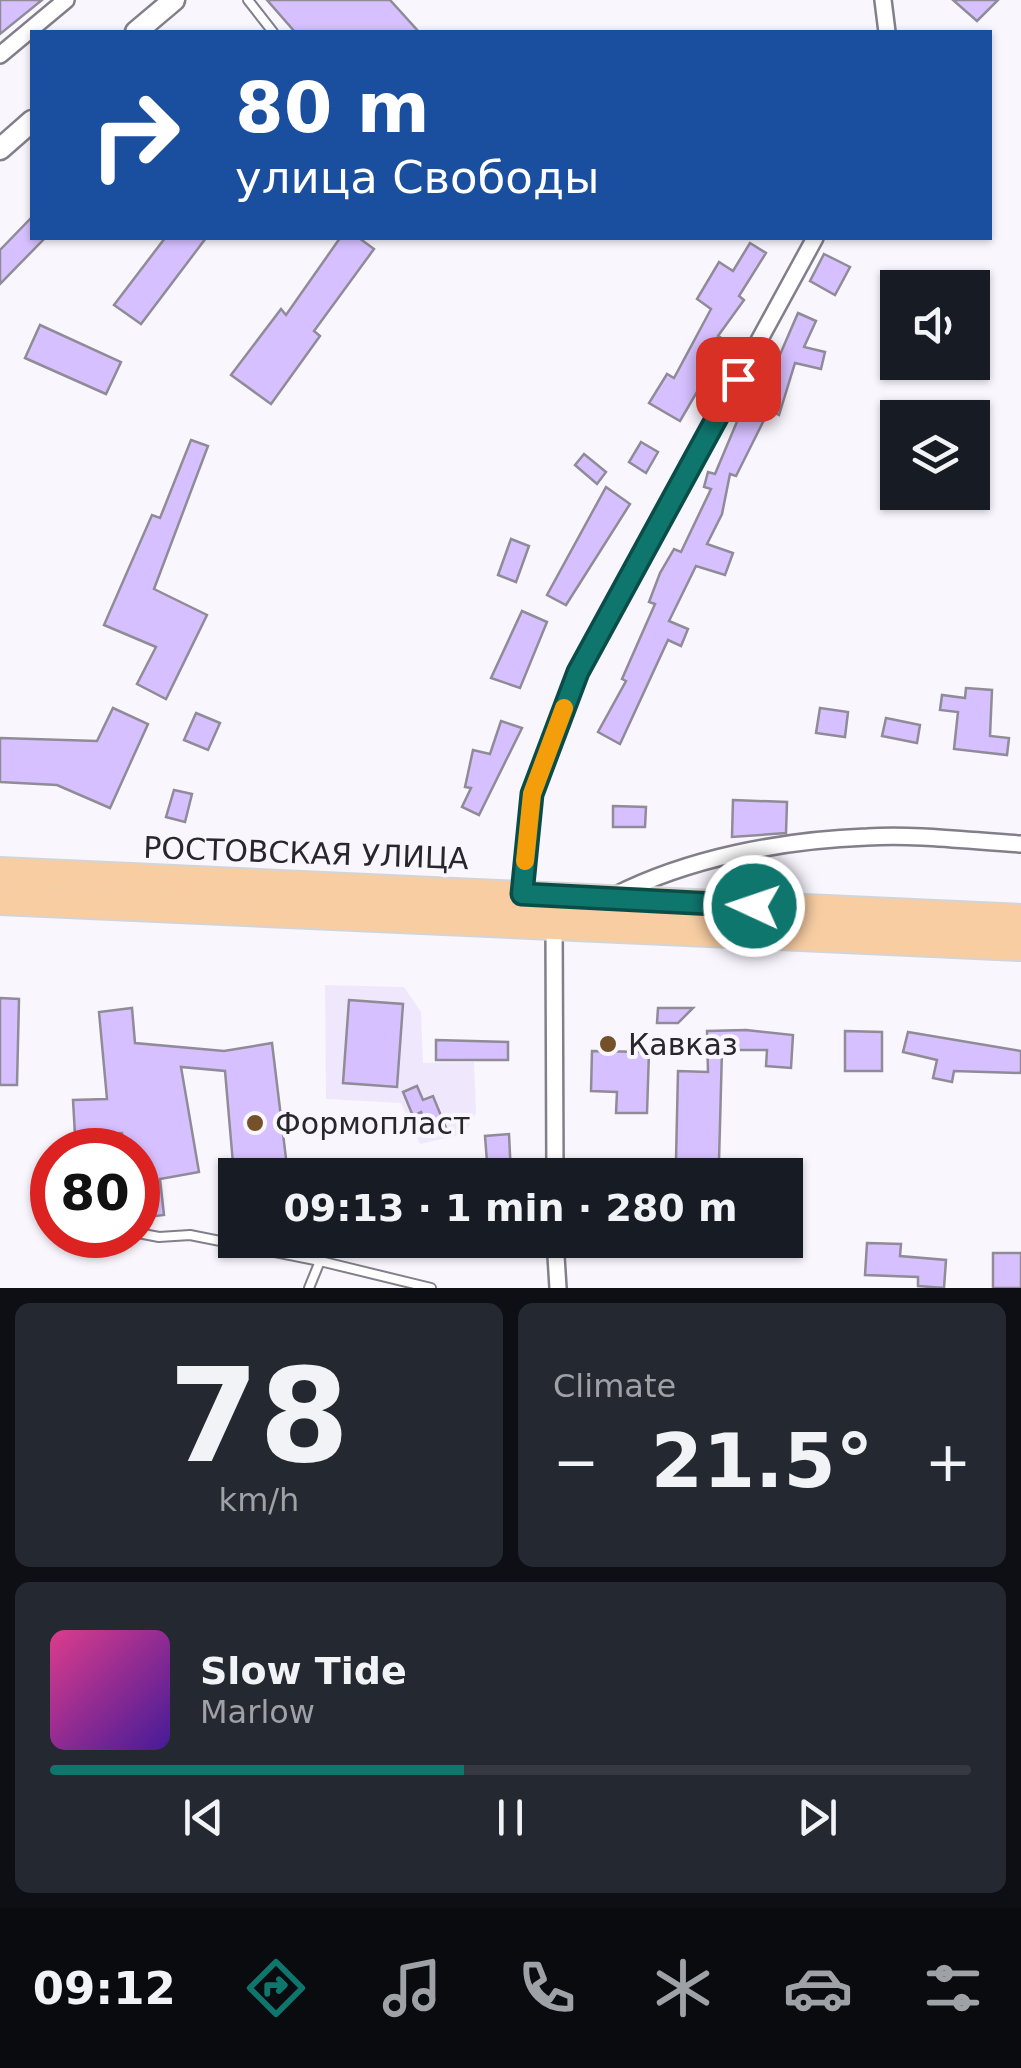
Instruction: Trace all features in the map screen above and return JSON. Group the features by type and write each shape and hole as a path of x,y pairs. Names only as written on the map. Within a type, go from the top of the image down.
{"highway":[{"name":"РОСТОВСКАЯ УЛИЦА","path":"0,872 1021,919"},
{"name":"РОСТОВСКАЯ УЛИЦА","path":"0,900 1021,946"}],"main road":[{"path":"138,30 174,0"},
{"path":"0,149 30,123"}],"street":[{"path":"0,55 66,0"},
{"path":"883,0 888,30"},
{"path":"522,894 532,794 578,672 814,240"},
{"name":"РОСТОВСКАЯ УЛИЦА","path":"609,899 639,883 710,861 791,846 868,836 1021,844"},
{"path":"554,922 555,1158"},
{"path":"971,944 1021,962"},
{"path":"557,1258 558,1288"}],"lane":[{"path":"248,0 271,30"},
{"path":"160,1238 190,1235 431,1288"},
{"path":"308,1288 320,1261"}],"shaded area":[{"path":"325,985 404,987 421,1012 423,1063 474,1062 476,1113 464,1134 420,1144 401,1103 326,1099"}],"building":[{"path":"0,0 42,0 0,34"},
{"path":"267,0 390,0 417,30 293,30"},
{"path":"953,0 998,0 977,21"},
{"path":"30,219 30,240 43,240 0,284 0,250"},
{"path":"163,240 204,240 141,324 114,305"},
{"path":"339,240 362,240 374,249 314,331 320,336 271,404 231,375 281,309 286,315"},
{"path":"750,243 766,253 739,296 744,300 718,336 723,339 680,421 649,403 667,374 674,378 711,309 697,299 719,262 733,271"},
{"path":"824,254 850,267 835,295 810,281"},
{"path":"798,313 816,321 804,347 825,352 821,369 795,363 779,415 769,410 736,476 730,474 722,514 707,544 733,553 725,575 696,566 669,621 688,629 681,646 668,640 620,744 598,732 626,681 622,679 655,604 649,602 660,573 674,549 681,552 711,489 704,487 708,472 715,474 757,374 769,380"},
{"path":"40,325 121,362 106,394 25,358"},
{"path":"191,440 208,446 154,589 207,615 166,699 137,684 156,647 104,625 152,515 160,518"},
{"path":"641,442 658,452 646,473 629,462"},
{"path":"584,454 606,472 597,484 575,465"},
{"path":"606,487 630,504 566,605 547,595"},
{"path":"511,539 529,546 516,582 498,575"},
{"path":"522,611 547,622 520,688 491,678"},
{"path":"966,688 992,690 990,736 1009,738 1007,755 954,749 958,712 940,710 942,695 965,698"},
{"path":"113,708 148,724 110,808 57,785 0,782 0,738 97,741"},
{"path":"820,708 848,712 845,737 816,733"},
{"path":"196,713 220,723 208,750 184,740"},
{"path":"886,718 920,725 917,743 882,736"},
{"path":"501,721 522,728 479,815 462,807 471,788 465,787 473,750 490,754"},
{"path":"174,790 192,794 185,822 166,817"},
{"path":"733,800 787,802 786,833 732,837"},
{"path":"613,806 646,807 645,827 613,827"},
{"path":"0,998 19,999 17,1085 0,1085"},
{"path":"349,1000 403,1004 397,1087 343,1083"},
{"path":"132,1008 135,1043 224,1051 272,1043 286,1158 233,1158 225,1071 181,1067 199,1172 160,1179 160,1128 75,1128 73,1100 107,1099 99,1012"},
{"path":"658,1008 693,1008 678,1023 657,1023"},
{"path":"707,1031 793,1035 791,1068 766,1066 767,1050 722,1050 719,1158 676,1158 678,1071 708,1072"},
{"path":"845,1031 882,1032 882,1071 845,1071"},
{"path":"908,1032 1021,1051 1021,1073 954,1071 952,1082 933,1078 937,1060 903,1052"},
{"path":"436,1040 508,1042 508,1060 436,1060"},
{"path":"592,1051 649,1052 647,1113 616,1113 617,1092 591,1091"},
{"path":"417,1086 423,1100 433,1096 446,1128 430,1134 421,1112 413,1116 403,1092"},
{"path":"509,1134 510,1158 487,1158 485,1136"},
{"path":"160,1179 164,1215 160,1215"},
{"path":"867,1243 901,1244 900,1256 946,1260 944,1288 918,1286 918,1277 865,1275"},
{"path":"993,1253 1021,1253 1021,1288 993,1288"}],"slow traffic":[{"path":"525,861 532,794 564,708"}],"place":[{"name":"Кавказ","path":"608,1044"},
{"name":"Формопласт","path":"255,1123"}],"route":[{"path":"738,379 578,672 532,794 522,894 754,906"}]}
